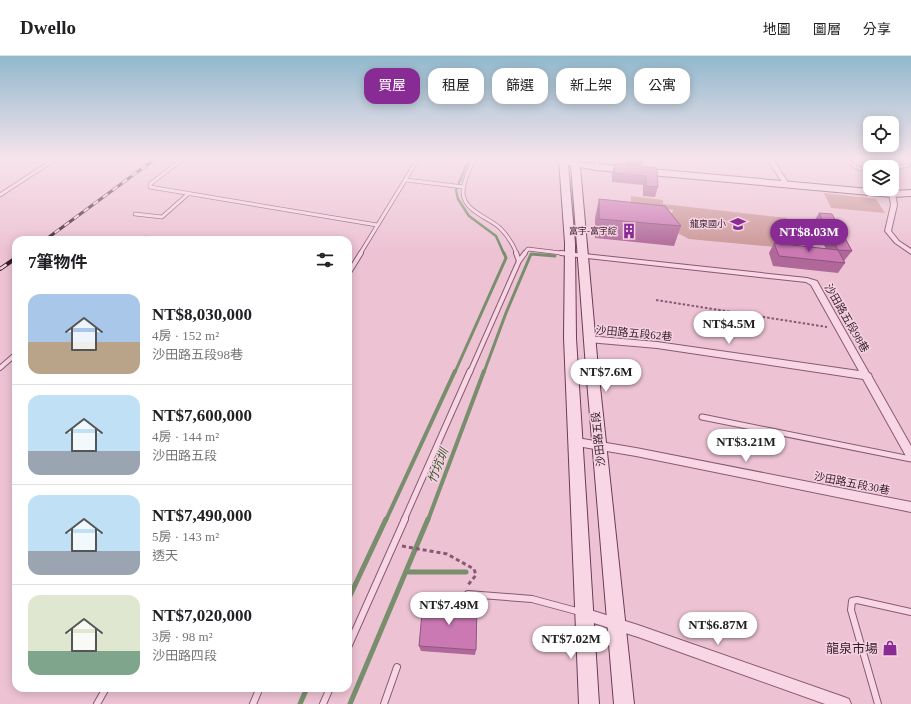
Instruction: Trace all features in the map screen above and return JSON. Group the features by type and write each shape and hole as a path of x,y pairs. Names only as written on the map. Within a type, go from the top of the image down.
{"street":[{"name":"沙田路五段","path":"568,189 570,338 577,442 588,704"},
{"name":"沙田路五段","path":"572,189 584,256 588,339 618,624 624,704"},
{"path":"899,192 911,193"},
{"path":"891,196 894,205 888,231 897,242 911,252"},
{"name":"沙田路五段98巷","path":"569,254 807,280 814,283 868,376 911,455"},
{"name":"沙田路五段62巷","path":"588,339 657,345 868,376"},
{"name":"沙田路五段30巷","path":"577,442 911,507"},
{"path":"584,614 618,624 844,704"}],"lane":[{"path":"0,195 9,189"},
{"path":"162,189 377,225"},
{"path":"352,267 400,189"},
{"path":"462,189 463,196 467,203 478,213 498,226 505,234 514,248 519,261"},
{"path":"135,214 162,217 188,194"},
{"path":"352,638 519,261 528,248 569,254"},
{"path":"0,368 12,358"},
{"path":"702,417 911,459"},
{"path":"468,594 532,599 584,614"},
{"path":"878,704 851,610 852,601 857,600 911,612"},
{"path":"384,704 397,667"},
{"path":"97,704 104,692"},
{"path":"253,704 258,692"},
{"path":"323,704 328,692"}],"path":[{"path":"656,300 841,329"},
{"path":"409,547 448,554 474,569 476,575 467,585 466,591 468,594"}],"shaded area":[{"path":"824,193 876,199 885,213 831,208"},
{"path":"631,196 663,200 663,204 787,218 789,223 786,224 795,229 801,244 796,249 689,239 672,230 670,214 674,210 664,209 631,217"}],"building":[{"path":"599,199 665,206 681,226 599,219"},
{"path":"819,213 832,214 852,251 838,250"},
{"path":"774,243 838,250 845,263 779,256"},
{"path":"423,602 477,605 476,650 419,646"}],"waterway":[{"path":"456,189 458,199 469,216 496,236 504,254"},
{"path":"455,372 506,258 504,253"},
{"name":"竹坑圳","path":"484,372 506,313 531,254 555,256"},
{"path":"386,520 455,371"},
{"name":"竹坑圳","path":"428,520 484,371"},
{"path":"352,591 386,519"},
{"name":"竹坑圳","path":"350,704 428,519"},
{"path":"407,572 466,572"},
{"path":"300,704 305,692"}],"railway":[{"path":"50,236 114,189"},
{"path":"0,269 12,261"}],"place":[{"name":"龍泉國小","path":"738,224"},
{"name":"富宇-富宇綻","path":"629,231"},
{"name":"龍泉市場","path":"890,648"}]}
